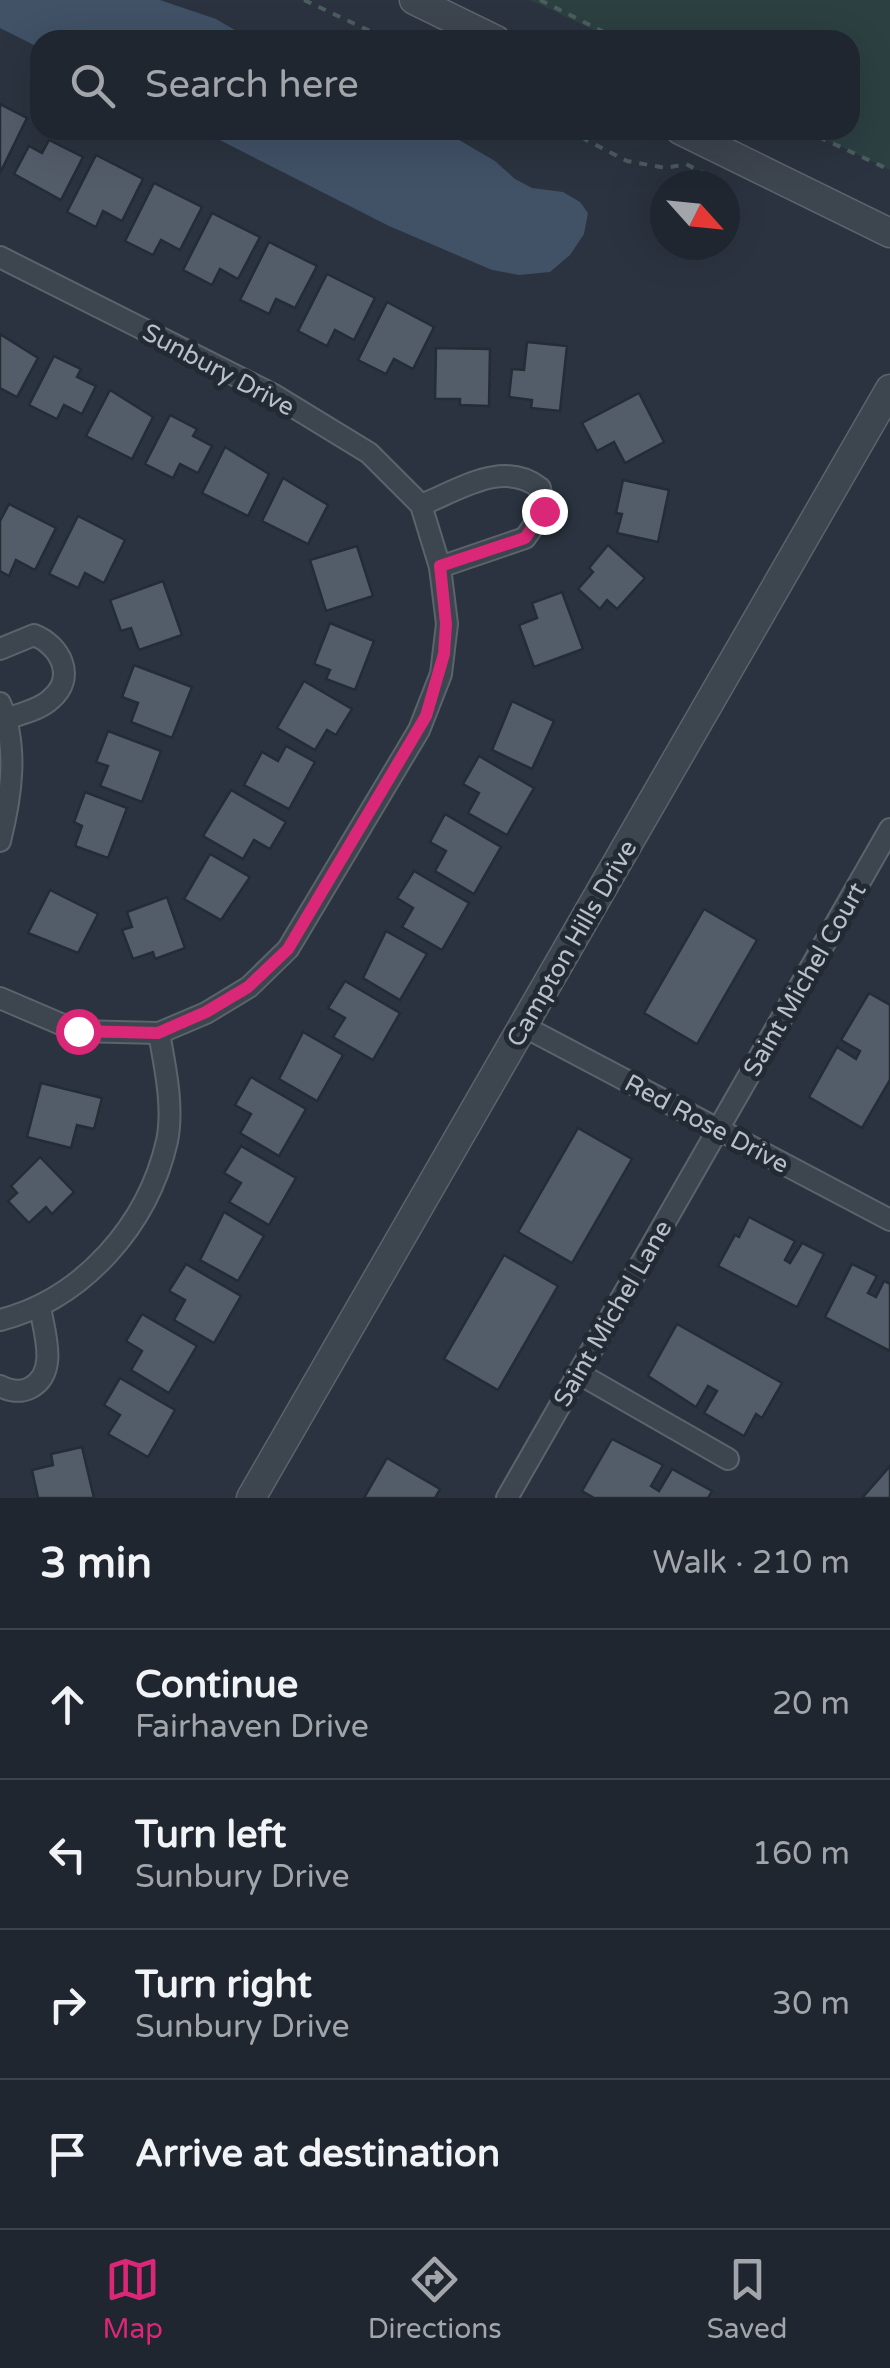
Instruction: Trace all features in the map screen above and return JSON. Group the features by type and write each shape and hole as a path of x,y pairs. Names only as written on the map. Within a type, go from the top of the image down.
{"street":[{"path":"414,0 476,30"},
{"path":"700,140 890,233"},
{"name":"Sunbury Drive","path":"0,256 274,396 369,453 421,505 440,566 446,624 441,674 432,699 419,730 307,920 288,949 248,987 206,1012 158,1033"},
{"name":"Campton Hills Drive","path":"251,1498 890,389"},
{"path":"421,505 499,474 526,476 540,488 544,511 525,538 440,566"},
{"path":"0,649 34,635 55,647 64,670 57,693 49,702 3,711 12,776 0,841"},
{"name":"Saint Michel Court","path":"718,1128 890,829"},
{"path":"0,998 78,1031 158,1033 168,1083 168,1139 149,1195 124,1236 88,1273 40,1306 0,1320"},
{"name":"Red Rose Drive","path":"523,1026 890,1220"},
{"name":"Saint Michel Lane","path":"506,1498 718,1128"},
{"path":"0,1386 19,1392 33,1387 42,1378 48,1365 48,1350 40,1306"},
{"path":"578,1373 728,1459"}],"path":[{"path":"304,0 368,30"},
{"path":"540,0 600,30"},
{"path":"588,140 628,160 666,168 686,164 699,170"},
{"path":"826,140 890,170"}],"green space":[{"path":"530,0 890,0 890,170 827,140 860,140 860,30 594,30"}],"water":[{"path":"0,0 160,0 216,19 235,30 30,30 30,43 0,28"},
{"path":"220,140 459,140 495,161 515,179 532,188 563,192 580,202 588,213 584,234 570,255 550,272 519,275 492,270 389,226"}],"building":[{"path":"0,104 27,118 0,173"},
{"path":"49,140 83,157 61,200 14,174 29,146 42,153"},
{"path":"96,155 143,179 122,221 103,211 96,227 67,212"},
{"path":"154,183 202,207 180,250 161,240 153,255 125,241"},
{"path":"212,213 260,237 238,279 220,269 212,285 183,270"},
{"path":"269,242 317,266 295,308 276,299 269,314 240,300"},
{"path":"327,274 375,298 354,340 335,330 327,346 298,331"},
{"path":"387,302 434,327 413,369 394,359 386,374 358,360"},
{"path":"0,334 38,358 17,397 0,388"},
{"path":"527,342 567,346 560,411 531,408 532,400 509,397 512,369 524,370"},
{"path":"436,348 490,349 489,406 460,405 460,399 435,399"},
{"path":"54,356 81,369 77,377 96,386 82,414 64,405 57,419 29,405"},
{"path":"110,390 153,417 132,459 86,436"},
{"path":"639,393 664,442 625,463 614,442 597,451 582,423"},
{"path":"170,415 197,429 193,436 212,446 198,473 180,464 173,478 145,464"},
{"path":"225,447 269,474 248,516 202,493"},
{"path":"283,478 328,505 308,544 262,521"},
{"path":"623,480 669,490 658,542 617,533 622,514 616,513"},
{"path":"9,504 56,528 35,570 16,560 9,576 0,571 0,521"},
{"path":"78,516 125,540 104,583 85,573 78,588 49,574"},
{"path":"608,545 645,578 617,609 607,600 600,609 578,589"},
{"path":"357,546 373,596 326,611 310,560"},
{"path":"163,581 182,635 139,650 131,628 121,631 110,600"},
{"path":"562,592 583,649 534,667 519,625 537,618 532,603"},
{"path":"330,623 374,641 355,690 326,679 330,670 314,664"},
{"path":"134,665 192,687 172,738 131,722 138,703 122,697"},
{"path":"304,681 352,709 336,735 327,730 315,750 277,728"},
{"path":"512,701 554,721 532,769 492,750"},
{"path":"108,731 161,751 142,802 100,786 108,766 96,762"},
{"path":"286,746 315,762 289,809 244,785 262,752 278,761"},
{"path":"479,756 534,788 507,835 468,813 479,793 463,784"},
{"path":"231,790 286,822 270,849 254,840 243,859 203,836"},
{"path":"85,792 127,808 108,858 75,846 82,826 74,822"},
{"path":"445,814 501,847 474,894 435,871 446,851 430,842"},
{"path":"210,854 250,877 221,920 184,899"},
{"path":"414,871 469,903 442,950 402,927 413,908 397,898"},
{"path":"50,890 98,914 78,953 28,933"},
{"path":"167,897 185,948 155,959 153,952 133,959 122,930 132,927 127,912"},
{"path":"704,909 757,940 697,1044 644,1013"},
{"path":"386,931 427,954 400,1000 363,978"},
{"path":"345,981 400,1013 373,1060 333,1037 345,1018 328,1008"},
{"path":"869,993 890,1005 890,1080 862,1128 809,1097 837,1047 856,1059 860,1051 841,1040"},
{"path":"303,1032 343,1055 317,1101 279,1079"},
{"path":"251,1077 306,1109 279,1156 240,1133 251,1114 235,1105"},
{"path":"41,1083 102,1098 94,1129 77,1125 71,1148 27,1137"},
{"path":"578,1128 632,1159 572,1263 518,1232"},
{"path":"241,1146 296,1178 269,1225 229,1202 241,1183 224,1173"},
{"path":"40,1157 74,1192 52,1214 46,1207 29,1223 8,1201 17,1193 11,1186"},
{"path":"224,1212 264,1236 238,1281 200,1260"},
{"path":"749,1217 795,1241 785,1260 790,1263 802,1243 824,1254 797,1307 718,1266"},
{"path":"504,1255 558,1286 498,1390 444,1359"},
{"path":"186,1264 241,1296 214,1343 174,1320 185,1300 169,1291"},
{"path":"852,1264 877,1276 868,1293 876,1297 884,1281 890,1284 890,1351 825,1317"},
{"path":"142,1314 197,1346 169,1393 131,1370 142,1351 126,1341"},
{"path":"677,1324 782,1383 762,1418 756,1414 744,1436 704,1413 717,1391 708,1386 696,1407 648,1376"},
{"path":"120,1378 175,1410 148,1457 108,1434 120,1415 104,1405"},
{"path":"612,1439 663,1465 651,1486 659,1491 672,1469 712,1491 708,1498 594,1498 582,1491"},
{"path":"82,1447 94,1498 38,1498 32,1470 53,1465 51,1454"},
{"path":"387,1458 440,1489 435,1498 364,1498"},
{"path":"890,1466 890,1498 862,1498"}],"route":[{"path":"78,1031 158,1033 206,1012 271,968 288,949 330,882 426,716 444,654 445,594 440,566 525,538 544,511"}]}
